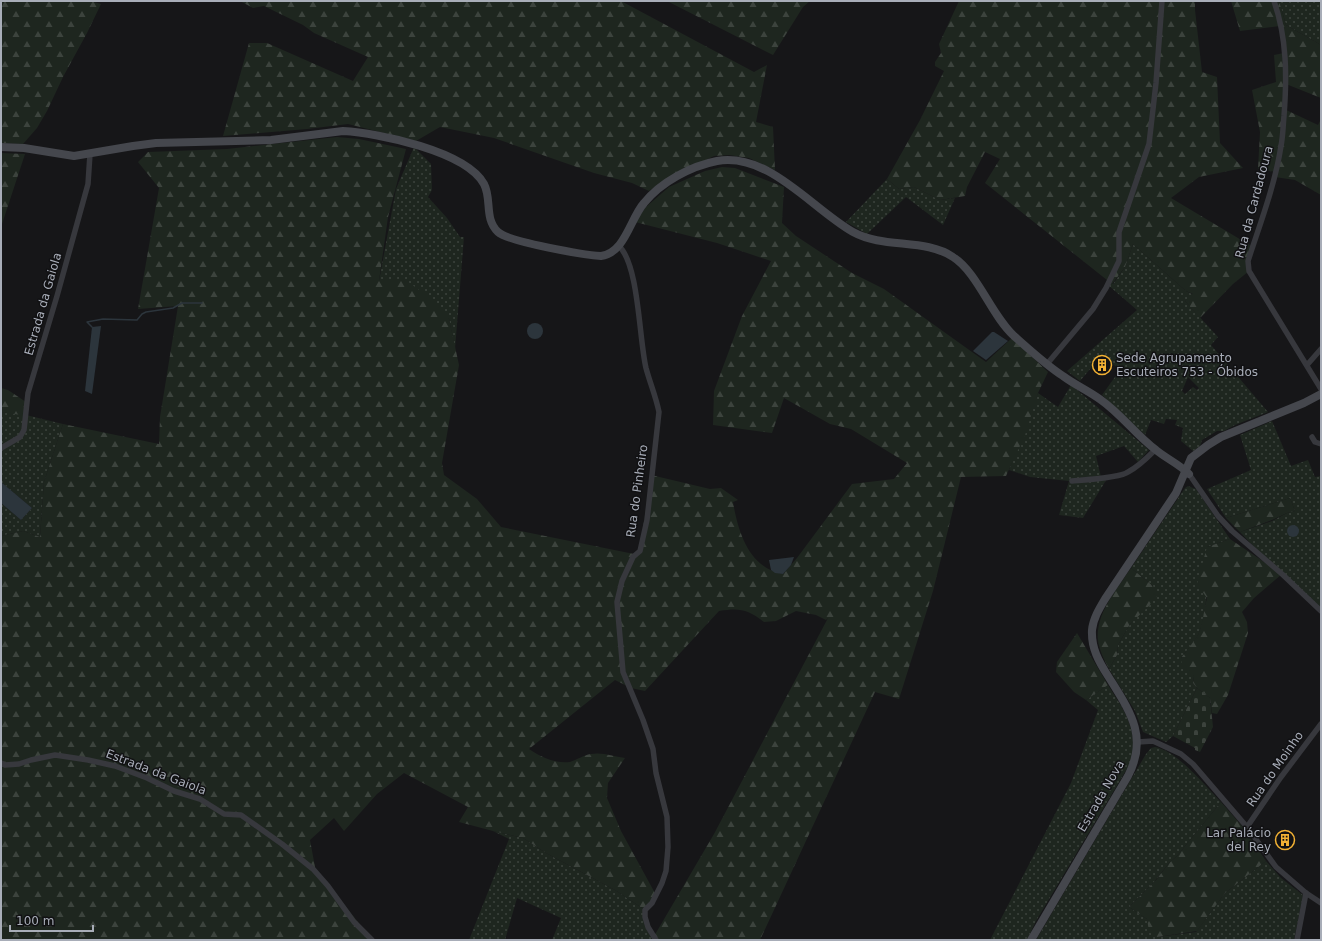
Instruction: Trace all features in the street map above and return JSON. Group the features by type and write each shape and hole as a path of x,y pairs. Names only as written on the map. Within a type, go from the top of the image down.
{"street":[{"path":"1048,364 1093,309 1106,288 1119,261 1119,232 1149,144 1156,83 1162,1"},
{"name":"Rua da Cardadoura","path":"1274,1 1278,12 1286,62 1281,146 1276,172 1248,261 1249,271 1321,389"},
{"path":"1,147 24,148 67,156 90,154 156,143 271,140 343,130 353,131 431,149 446,154 463,164 475,173 483,182 491,222 497,231 510,238 596,256 610,254 619,246 642,205 652,195 672,180 691,170 714,162 727,160 747,164 767,171 847,229 859,235 879,242 931,248 953,257 967,271 1005,326 1015,337 1062,375 1107,404 1155,450 1187,472 1218,516 1232,532 1278,570 1321,611"},
{"name":"Estrada da Gaiola","path":"1,448 20,437 24,430 28,393 88,184 90,154"},
{"name":"Rua do Pinheiro","path":"619,246 626,255 632,272 646,367 659,412 647,520 640,551 633,557 622,581 617,602 623,672 643,720 653,749 656,772 667,817 668,847 666,871 652,903 645,910 648,927 656,940"},
{"path":"1306,365 1321,349"},
{"name":"Estrada Nova","path":"1031,940 1132,769 1136,756 1138,742 1136,728 1129,710 1100,664 1095,650 1092,637 1093,625 1097,613 1176,493 1187,472 1189,461 1208,445 1221,437 1304,403 1321,394"},
{"path":"1312,437 1315,442 1321,444"},
{"path":"1072,481 1128,473 1146,460 1155,450"},
{"name":"Rua do Moinho","path":"1247,827 1281,777 1321,724"},
{"path":"1138,742 1153,742 1181,754 1193,764 1247,827 1276,867 1306,893 1321,903"},
{"name":"Estrada da Gaiola","path":"1,763 5,765 19,764 55,755 88,760 115,766 147,778 174,791 200,799 224,814 240,815 282,844 313,869 328,886 354,922 372,940"},
{"path":"1297,940 1306,893"}],"green space":[{"path":"1,1 90,1 101,4 47,111 37,128 23,144 1,143"},
{"path":"240,1 621,1 754,72 767,65 756,122 773,127 775,170 749,158 729,155 714,156 665,180 649,191 632,183 594,173 494,138 440,127 416,141 348,124 223,136 249,43 267,43 353,81 368,57 314,33 303,25 264,6 253,8"},
{"path":"667,1 810,1 803,7 773,55"},
{"path":"959,1 1195,1 1202,72 1217,77 1220,143 1243,168 1199,177 1171,198 1253,247 1249,271 1233,284 1200,318 1185,301 1193,294 1186,291 1133,244 1125,267 1112,284 985,183 1000,159 985,152 967,187 965,196 940,200 914,187 899,189 887,179 920,120 944,71 935,66 935,62 941,53 939,44"},
{"path":"1231,1 1279,1 1286,25 1321,45 1321,98 1286,84 1284,109 1318,125 1321,119 1321,195 1295,180 1275,177 1275,172 1258,169 1260,132 1252,90 1276,82 1274,55 1284,53 1280,26 1240,31"},
{"path":"1279,1 1321,1 1321,45 1286,25"},
{"path":"337,137 359,139 406,149 388,217 379,281 404,279 429,297 449,319 459,365 442,463 444,475 477,499 501,527 639,555 651,475 710,489 721,488 738,500 733,502 735,513 747,547 762,564 771,570 783,574 797,558 852,484 894,479 907,463 851,429 830,424 784,398 772,433 713,425 714,391 742,316 771,261 717,243 635,222 646,207 669,187 705,171 722,167 735,168 784,187 782,223 796,236 852,273 884,289 986,362 1012,338 1048,372 1038,393 1025,435 1006,476 961,477 933,591 899,699 875,692 760,940 655,940 653,938 714,834 828,618 826,620 816,615 796,611 776,621 764,622 753,614 743,610 719,611 645,691 631,688 615,680 529,749 538,755 559,762 570,762 585,755 595,754 625,758 608,783 607,798 621,831 656,895 645,910 615,890 546,853 523,838 459,822 468,807 404,773 377,794 344,831 334,818 310,840 315,867 372,940 1,940 1,536 23,531 40,537 44,482 63,424 159,444 160,417 178,306 138,309 159,188 138,162 148,152 227,149"},
{"path":"414,147 431,164 432,190 428,197 447,218 460,237 464,237 455,349 449,319 379,281 396,189"},
{"path":"1,153 25,154 1,227"},
{"path":"887,179 899,189 914,187 940,200 955,198 943,225 906,197 867,234 846,222"},
{"path":"1133,244 1186,291 1194,295 1185,301 1218,337 1211,345 1268,412 1224,431 1217,431 1202,440 1200,446 1193,451 1181,441 1183,428 1175,425 1177,420 1166,419 1164,424 1151,420 1145,435 1102,395 1120,370 1102,355 1080,381 1067,371 1137,310 1108,285 1109,282 1113,284 1125,267","holes":["1188,377 1199,388 1197,390 1193,387 1185,394 1182,391"]},
{"path":"1071,385 1149,450 1138,462 1124,446 1096,456 1101,477 1108,477 1083,518 1059,515 1069,481 1030,477 1009,470 1038,393 1058,407"},
{"path":"1,388 8,390 26,402 28,416 1,412"},
{"path":"1,412 22,414 63,424 44,482 40,537 23,531 1,536 1,503 21,520 32,508 1,482"},
{"path":"1272,421 1291,466 1308,460 1315,477 1321,476 1321,611 1277,571 1240,532 1295,511 1290,498 1226,518 1207,489 1251,470 1240,435"},
{"path":"1188,486 1196,489 1230,539 1207,547 1207,591 1202,623 1195,640 1181,658 1194,676 1193,683 1197,688 1173,736 1166,742 1143,732 1135,711 1109,669 1117,655 1118,645 1130,624 1137,616 1153,586 1131,568 1185,488"},
{"path":"1290,498 1295,511 1240,532 1226,518"},
{"path":"1230,539 1282,574 1254,598 1242,612 1247,622 1248,633 1228,695 1217,714 1212,713 1210,698 1193,683 1194,676 1182,667 1181,658 1200,631 1207,598 1197,584 1207,547"},
{"path":"1131,568 1153,586 1157,596 1130,624 1118,645 1117,655 1109,669 1100,649 1098,638 1101,616 1112,596"},
{"path":"1077,633 1108,685 1086,700 1074,692 1056,672 1057,662"},
{"path":"1108,685 1125,712 1131,730 1133,750 1131,762 1036,921 1027,940 990,940 1071,783 1098,710 1086,700"},
{"path":"1197,688 1210,698 1213,727 1200,752 1173,736"},
{"path":"1155,747 1173,755 1182,762 1221,802 1177,856 1129,907 1147,919 1157,937 1196,932 1225,893 1266,861 1281,878 1303,895 1294,940 1036,940 1146,754 1151,748"},
{"path":"1221,802 1242,826 1266,861 1225,893 1197,931 1157,937 1149,931 1147,919 1129,907 1156,880"},
{"path":"493,831 523,838 546,853 615,890 645,910 655,940 552,940 561,918 517,898 505,940 469,940 509,839"}],"shaded area":[{"path":"535,323 542,328 543,331 538,338 535,339 528,334 527,331 532,324"},
{"path":"101,326 92,394 85,391 92,327"},
{"path":"992,332 1008,341 986,360 973,351"},
{"path":"1,482 32,508 21,520 1,503"},
{"path":"1291,525 1295,525 1299,531 1295,537 1291,537 1287,533 1287,529"},
{"path":"794,557 791,565 783,574 775,573 771,570 769,560"}],"waterway":[{"path":"92,327 87,322 103,319 137,320 146,312 173,308 182,303 202,303"}],"place":[{"name":"Sede Agrupamento Escuteiros 753 - Óbidos","path":"1102,365"},
{"name":"Lar Palácio del Rey","path":"1285,840"}]}
